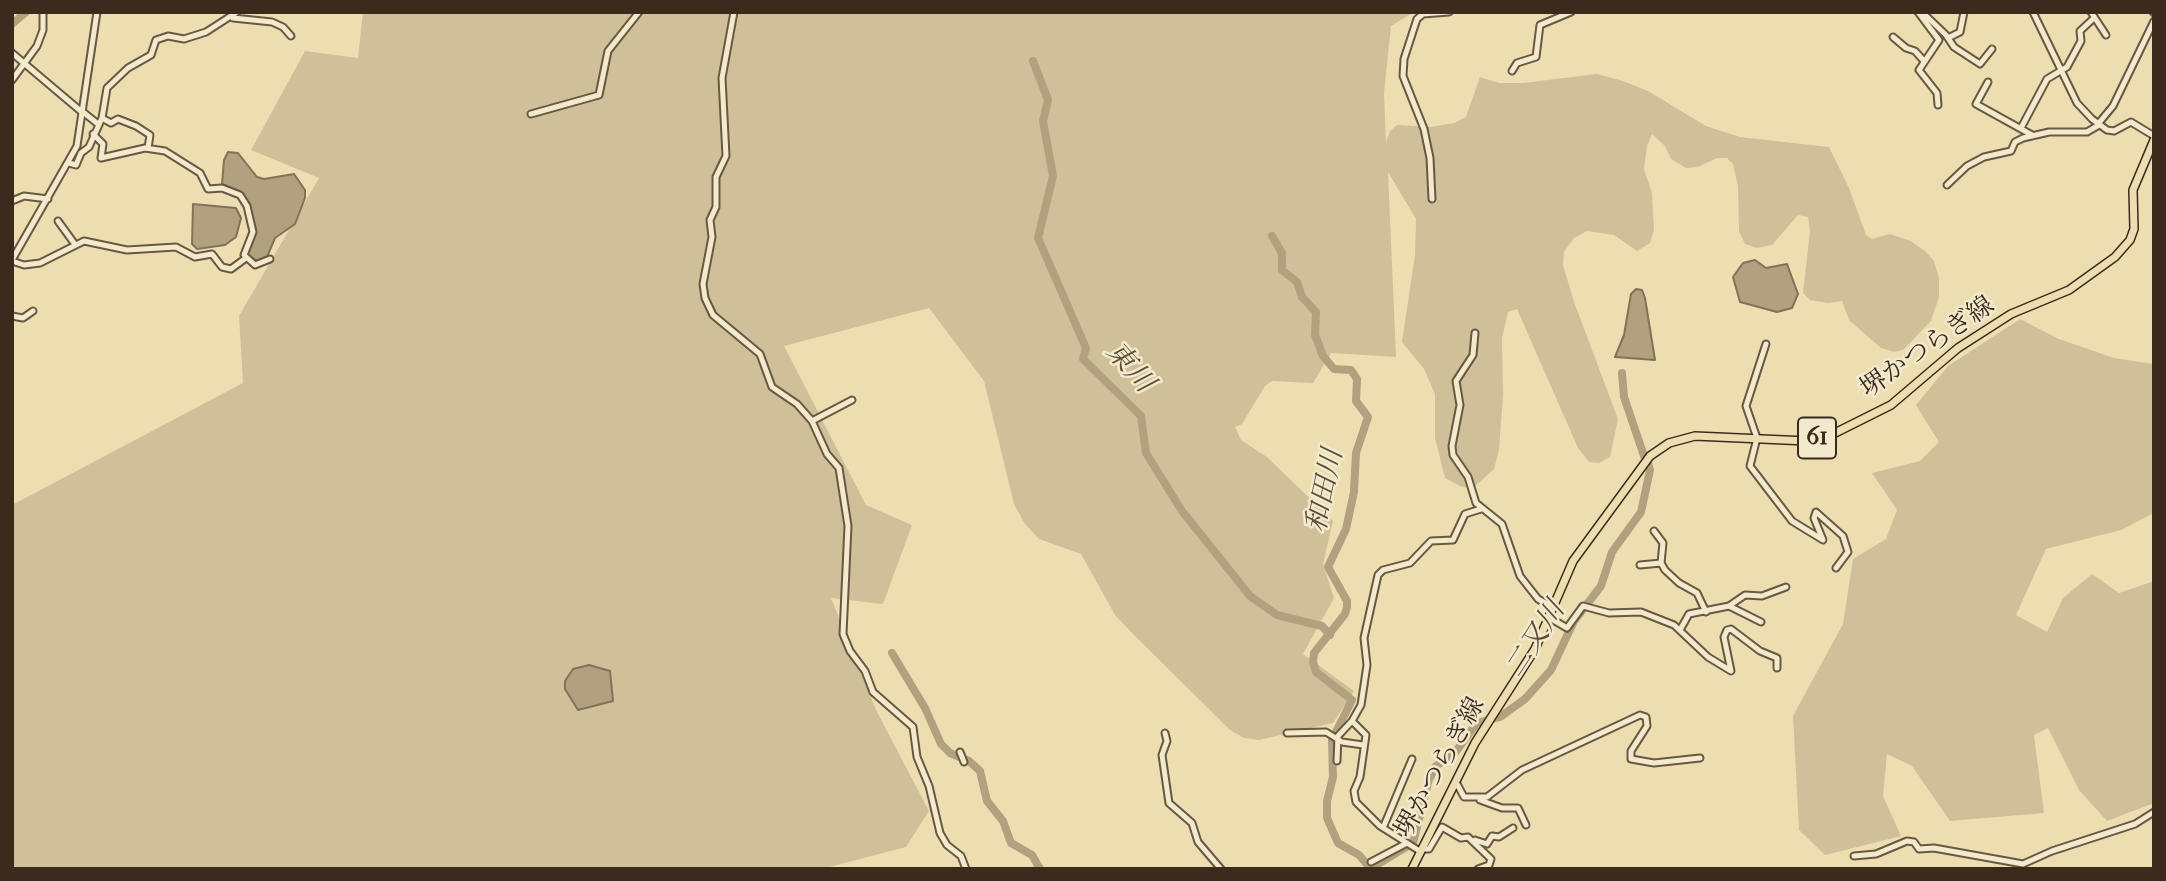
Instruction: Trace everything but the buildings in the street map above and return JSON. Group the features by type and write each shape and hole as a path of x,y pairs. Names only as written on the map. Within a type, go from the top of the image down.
{"main road":[{"name":"堺かつらぎ線","path":"1412,869 1455,779 1535,649 1573,561 1650,456 1668,443 1695,436 1807,441 1833,434 1899,399 1958,348 2011,314 2068,290 2115,257 2130,240 2134,229 2133,190 2154,138"}],"street":[{"path":"12,80 37,46 43,30 43,12"},
{"path":"97,12 77,146 12,260 24,265 40,264 74,243 94,242 142,251 176,247 195,257 212,254 222,267 231,269 246,258"},
{"path":"531,114 600,95 603,62 608,51 639,12"},
{"path":"734,12 722,78 726,156 716,177 716,207 710,220 712,237 703,284 705,298 718,320 751,344 760,354 772,387 797,404 812,421 827,454 839,468 848,526 843,634 850,651 865,671 873,692 913,727 917,757 929,786 940,832 947,845 961,856 966,869"},
{"path":"1432,199 1430,158 1424,128 1404,76 1404,59 1417,19 1423,14 1449,12"},
{"path":"1513,71 1517,64 1536,57 1540,24 1571,12"},
{"path":"1920,12 1954,47 1980,64 1992,49"},
{"path":"1920,12 1940,40 1919,70 1937,93 1938,105"},
{"path":"1948,38 1959,32 1964,12"},
{"path":"2033,12 2077,103 2098,125 2114,131 2131,122 2154,138"},
{"path":"69,163 75,165 81,153 89,147 100,121 107,88 128,68 151,55 156,40 168,36 184,39 206,32 229,15 272,22 283,27 291,36"},
{"path":"2021,128 2047,79 2067,67 2081,41 2080,31 2092,15 2106,35"},
{"path":"1947,186 1975,162 2011,151 2015,142 2032,135 2087,132 2098,125 2113,106 2154,21"},
{"path":"1894,37 1906,48 1915,51 1924,61"},
{"path":"12,53 83,112 100,121 111,123 118,119 149,135 148,148"},
{"path":"1988,82 1976,104 2032,135"},
{"path":"93,134 103,144 101,158 148,148 165,151 200,173 208,189 222,188 235,192 244,200 253,232 245,250 246,258 255,265 270,259"},
{"path":"12,201 24,196 48,199"},
{"path":"58,222 74,243"},
{"path":"12,316 23,318 33,311"},
{"path":"1475,333 1473,355 1455,381 1460,405 1452,446 1480,509 1502,524 1520,576 1528,588 1554,608"},
{"path":"1766,344 1746,406 1757,438 1750,466 1792,521 1823,540 1814,517 1816,512 1843,536 1848,552 1836,568"},
{"path":"812,421 852,400"},
{"path":"1337,761 1337,738 1352,721 1361,705 1367,665 1364,638 1378,575 1383,570 1410,564 1431,541 1453,541 1465,514 1480,509"},
{"path":"1654,531 1663,543 1661,563 1679,583 1697,593 1706,612"},
{"path":"1640,565 1661,563"},
{"path":"1680,631 1689,614 1729,606 1745,595 1762,596 1786,587"},
{"path":"1550,618 1567,628 1583,606 1609,613 1641,612 1680,631 1708,657 1731,671 1724,637 1724,633 1731,629 1760,651 1777,658 1777,668"},
{"path":"1729,606 1760,622"},
{"path":"1480,799 1522,770 1640,715 1646,717 1647,726 1631,751 1631,759 1654,763 1700,758"},
{"path":"1352,721 1366,734 1354,796 1360,808 1383,828 1419,850 1429,849 1442,827 1461,838 1468,837 1486,844 1492,836 1499,837 1513,828"},
{"path":"1287,733 1326,732 1345,743 1363,745"},
{"path":"1165,733 1167,741 1162,755 1169,803 1192,823 1198,842 1221,869"},
{"path":"960,752 964,762"},
{"path":"1383,828 1412,759"},
{"path":"1455,779 1459,793 1502,808 1518,808 1526,825"},
{"path":"1854,856 1876,853 1907,841 1926,850 1934,848 2023,864 2052,850 2136,824 2154,812"},
{"path":"1468,837 1491,859 1489,865 1478,869"},
{"path":"1371,862 1407,843"}],"shaded area":[{"path":"363,12 1414,12 1391,26 1384,93 1386,142 1390,131 1397,125 1431,127 1454,123 1466,117 1480,77 1499,83 1523,83 1597,74 1623,81 1648,91 1706,126 1740,137 1829,147 1849,188 1866,235 1872,239 1890,234 1911,241 1926,252 1934,261 1939,278 1939,297 1931,321 1903,350 1894,352 1881,348 1849,320 1842,301 1828,303 1810,300 1803,293 1810,231 1808,217 1798,215 1772,245 1757,248 1745,244 1739,231 1738,186 1733,164 1727,158 1717,158 1698,167 1686,168 1671,159 1665,146 1652,134 1647,146 1644,169 1652,193 1654,230 1650,243 1637,251 1614,235 1587,231 1574,238 1564,252 1563,265 1574,302 1618,419 1610,457 1599,463 1589,462 1578,448 1517,309 1508,312 1502,338 1503,395 1499,450 1494,469 1473,488 1462,487 1445,478 1435,438 1435,394 1424,369 1402,342 1415,255 1416,219 1388,172 1396,357 1331,353 1313,383 1272,381 1265,386 1242,424 1235,427 1241,440 1267,457 1333,521 1323,564 1334,598 1303,654 1354,691 1333,723 1259,740 1244,738 1230,730 1134,635 1115,615 1081,554 1039,539 1025,524 1014,504 984,381 929,308 784,346 866,505 912,525 883,604 831,598 876,710 929,811 906,847 822,869 12,869 12,505 243,383 239,316 319,178 251,150 305,51 358,58"},
{"path":"228,152 238,153 257,177 264,179 294,174 305,190 305,198 295,224 275,238 267,257 259,262 247,255 255,235 248,202 241,192 222,184 224,160"},
{"path":"193,204 236,208 241,218 236,237 225,245 197,249 192,244"},
{"path":"1755,260 1766,268 1787,264 1798,294 1792,308 1777,312 1740,302 1733,277 1743,263"},
{"path":"1636,289 1642,290 1645,298 1655,360 1615,357 1624,335 1631,294"},
{"path":"2020,319 2059,339 2114,358 2154,364 2154,513 2121,530 2046,549 2016,615 2047,632 2063,598 2092,574 2119,593 2154,581 2154,803 2107,821 2079,790 2048,728 2034,735 2044,813 1950,821 1912,766 1887,754 1883,796 1901,836 1825,855 1799,830 1793,716 1843,624 1853,559 1886,539 1897,510 1872,473 1920,461 1939,442 1916,405 1948,366"},
{"path":"589,665 610,671 613,701 578,710 565,689 565,681 573,669"}],"waterway":[{"path":"12,24 26,12"},
{"name":"東川","path":"1033,61 1048,100 1043,121 1053,176 1038,238 1086,348 1083,359 1141,416 1146,453 1182,511 1250,596 1277,615 1322,626 1330,635"},
{"name":"和田川","path":"1272,236 1282,253 1282,270 1297,282 1302,297 1316,312 1315,335 1323,356 1334,369 1351,370 1357,379 1356,401 1368,417 1356,453 1354,492 1346,529 1328,567 1347,601 1347,607 1345,614 1314,653 1313,662 1316,672 1352,700 1332,740 1333,777 1327,801 1327,818 1338,843 1359,855 1371,869"},
{"name":"二又川","path":"1622,373 1624,397 1644,456"},
{"name":"二又川","path":"1371,868 1413,843 1429,779 1436,766 1454,754 1477,723 1500,717 1525,699 1551,670 1574,621 1601,586 1612,552 1641,512 1650,470 1648,463"},
{"path":"892,653 925,708 941,744 950,753 969,761 980,771 987,801 1003,821 1011,843 1032,855 1040,869"}]}
